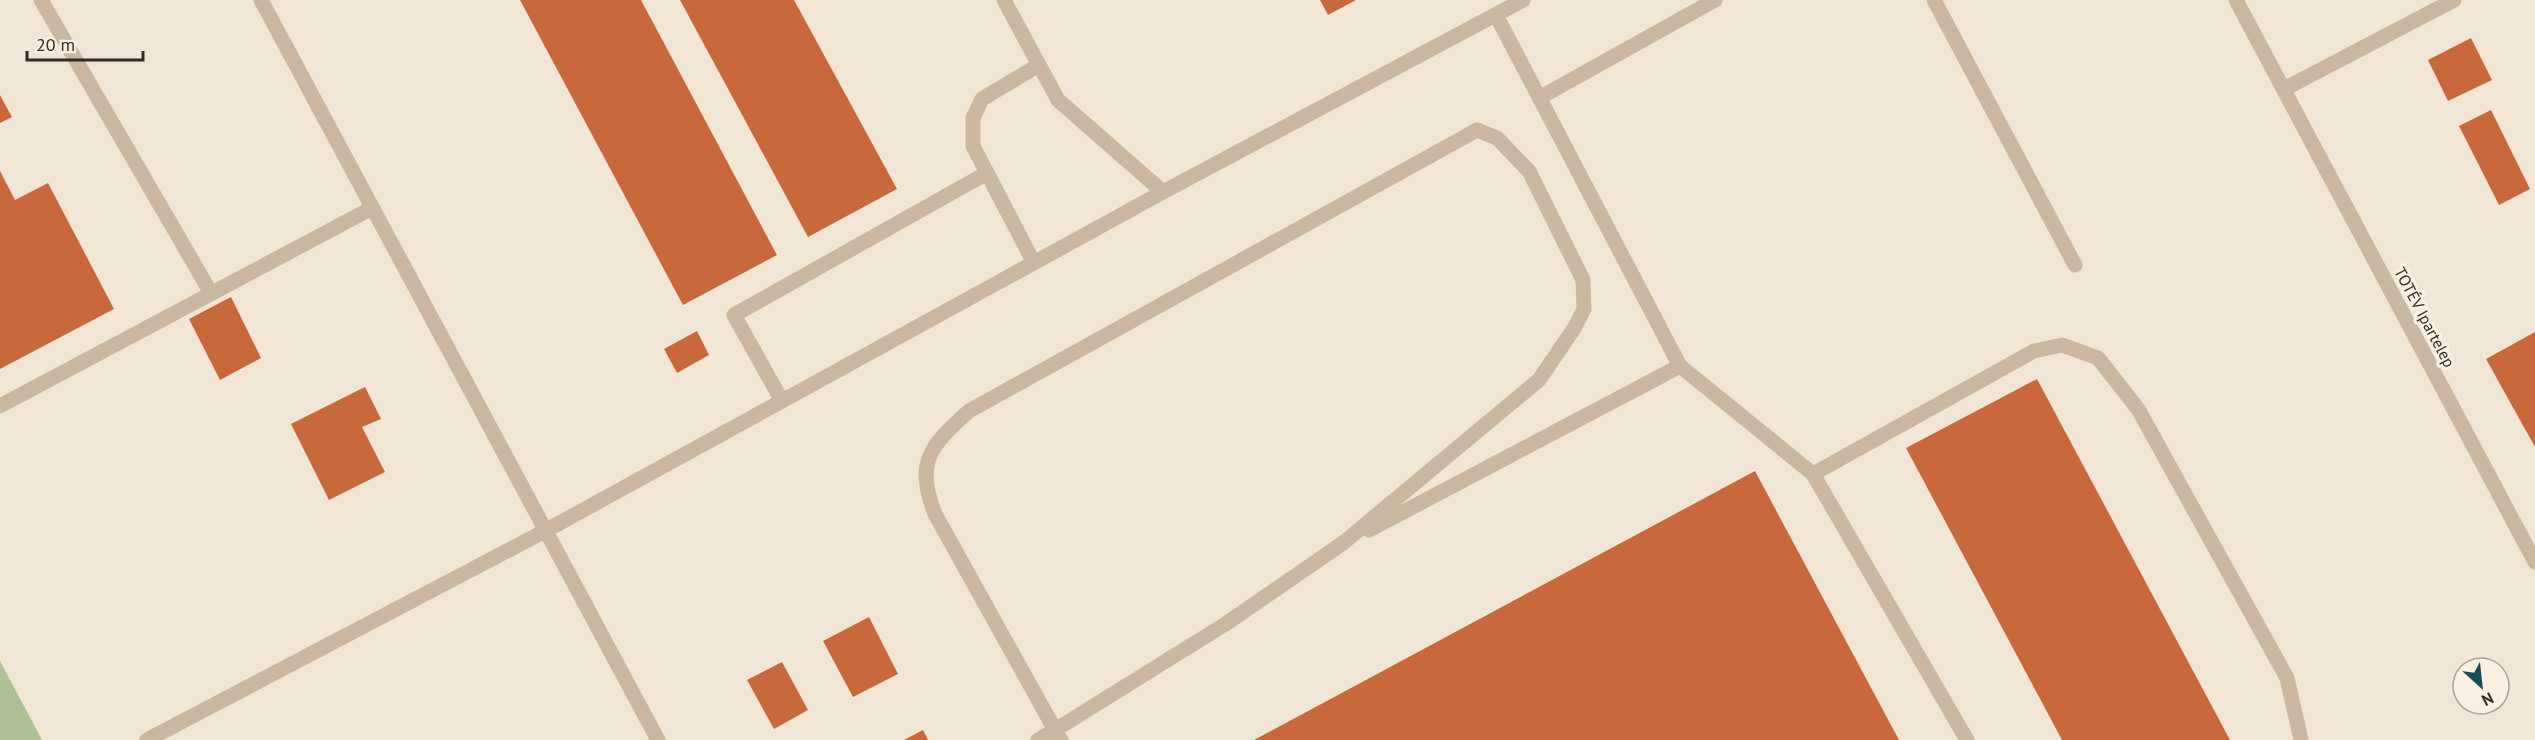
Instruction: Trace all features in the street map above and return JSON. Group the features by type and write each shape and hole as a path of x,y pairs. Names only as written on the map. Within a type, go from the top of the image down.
{"street":[{"path":"41,0 211,293"},
{"path":"261,0 658,740"},
{"path":"1004,0 1058,100 1163,192"},
{"path":"147,740 545,531 1163,192 1523,0"},
{"path":"1539,98 1715,0"},
{"path":"1934,0 2075,265"},
{"name":"TOTÉV Ipartelep","path":"2236,0 2535,562"},
{"path":"2284,89 2454,0"},
{"path":"1496,15 1680,366 1813,474 1966,740"},
{"path":"1034,263 973,146 973,118 982,99 1039,65"},
{"path":"1038,740 1058,735 1227,623 1342,543 1539,380 1575,327 1584,309 1583,280 1529,171 1497,138 1477,130 969,411 935,444 926,466 926,491 935,514 1058,735"},
{"path":"782,401 734,315 987,173"},
{"path":"0,406 372,208"},
{"path":"1813,474 2034,351 2062,345 2098,358 2138,409 2287,678 2301,740"},
{"path":"1342,543 1680,366"}],"green space":[{"path":"0,661 42,740 0,740"}],"building":[{"path":"520,0 641,0 777,255 683,305"},
{"path":"680,0 794,0 897,189 808,237"},
{"path":"1320,0 1356,0 1328,15"},
{"path":"2471,38 2492,80 2448,101 2428,60"},
{"path":"0,95 12,117 0,123"},
{"path":"2491,110 2530,189 2499,205 2459,126"},
{"path":"0,171 15,200 48,183 114,309 0,369"},
{"path":"231,297 261,358 220,380 189,319"},
{"path":"697,331 709,355 677,373 664,349"},
{"path":"2535,332 2535,447 2486,359"},
{"path":"2037,379 2230,740 2062,740 1906,448"},
{"path":"365,387 381,419 362,427 385,472 329,500 291,424"},
{"path":"1755,471 1899,740 1254,740"},
{"path":"869,617 898,674 853,697 823,641"},
{"path":"782,662 808,710 774,729 747,680"},
{"path":"923,730 928,740 904,740"}]}
